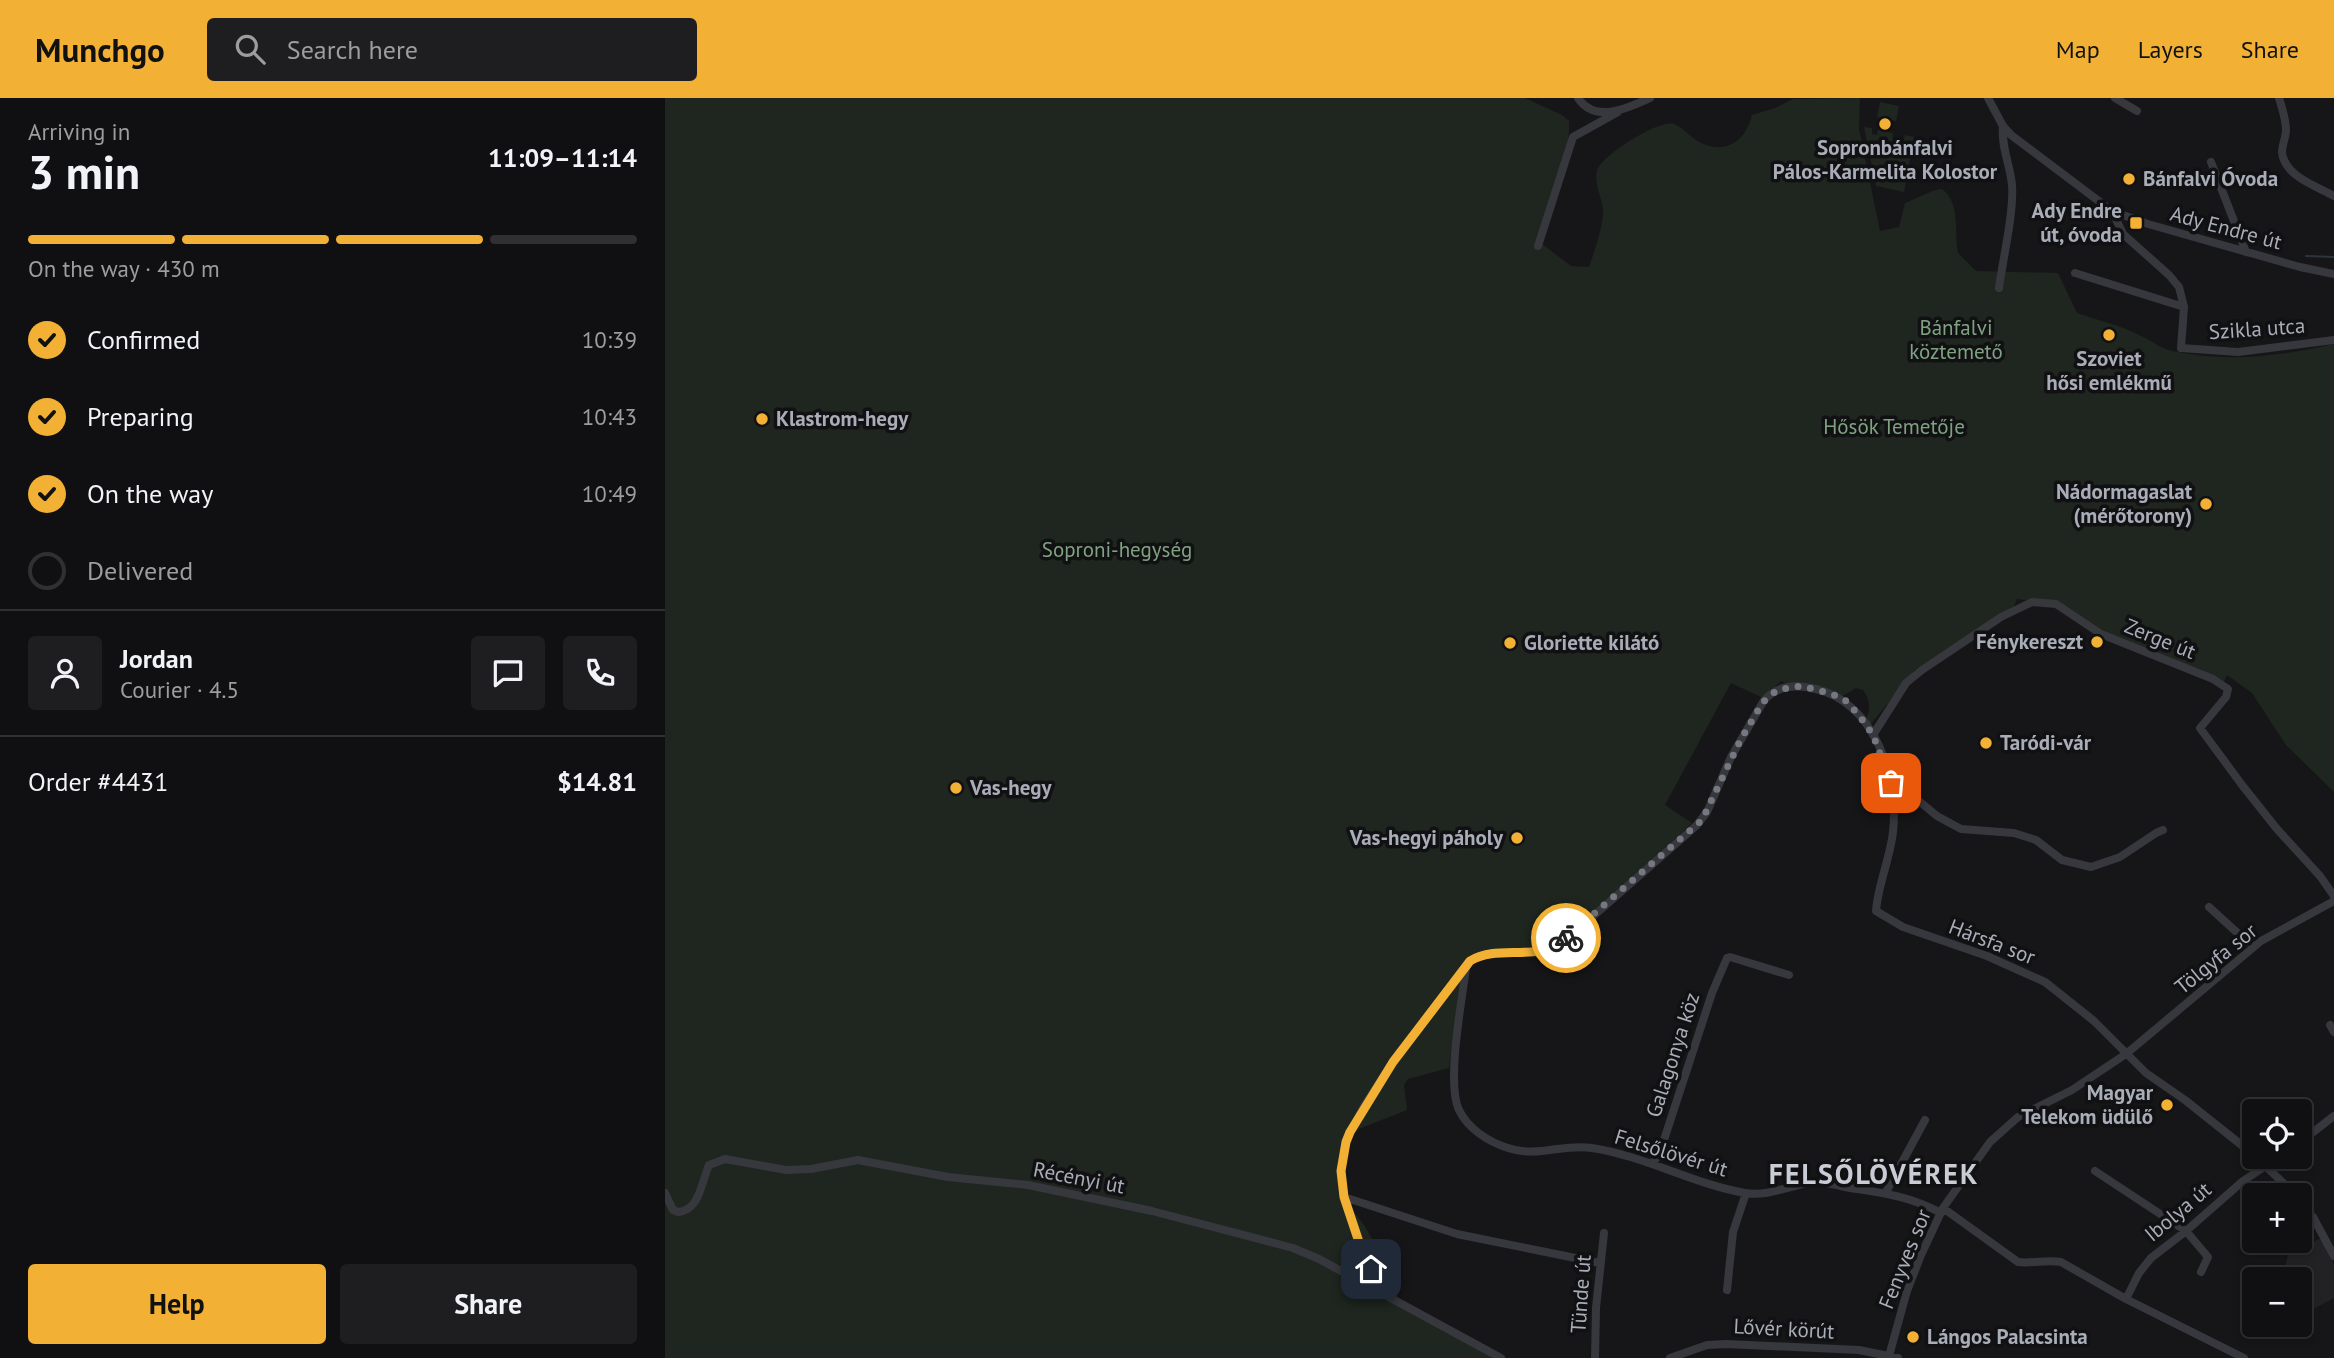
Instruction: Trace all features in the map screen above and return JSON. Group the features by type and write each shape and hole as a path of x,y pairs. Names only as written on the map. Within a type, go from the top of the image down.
{"street":[{"path":"1578,98 1590,109 1618,112"},
{"path":"1538,246 1573,137 1650,98"},
{"name":"Ady Endre út","path":"1988,98 2003,126 2026,147 2112,211 2147,224 2334,274"},
{"path":"2115,98 2137,111"},
{"path":"2279,98 2286,123 2282,150 2285,163 2298,177 2334,196"},
{"path":"1999,288 2012,200 2012,184 2003,146 2003,126"},
{"path":"2211,162 2246,252"},
{"name":"Szikla utca","path":"2112,211 2123,234 2176,283 2184,307 2181,348 2238,352 2334,340"},
{"name":"Szikla utca","path":"2075,273 2184,307"},
{"name":"Zerge út","path":"1873,735 1906,683 1922,670 2022,606 2037,601 2056,604 2101,634 2213,679 2228,689 2226,697 2200,728 2277,829 2320,876 2334,899"},
{"name":"Hársfa sor","path":"1466,968 1473,958 1545,951 1558,947 1696,826 1707,812 1731,757 1768,695 1785,687 1801,686 1838,696 1853,708 1873,735 1894,792 1892,844 1876,911 1903,927 2035,976 2094,1021 2146,1073 2242,1146"},
{"path":"1894,792 1919,801 1937,816 1961,829 2014,833 2036,840 2062,860 2091,867 2111,862 2163,831"},
{"name":"Tölgyfa sor","path":"2126,1054 2253,947 2334,899"},
{"path":"2209,907 2253,947"},
{"name":"Galagonya köz","path":"1652,1163 1659,1154 1712,993 1727,958 1789,975"},
{"path":"1382,1292 1360,1245 1344,1197 1341,1171 1350,1132 1393,1062 1457,975 1466,968"},
{"name":"Felsőlövér út","path":"1466,968 1457,1036 1455,1077 1458,1108 1466,1122 1493,1142 1533,1153 1589,1147 1652,1163 1746,1193 1777,1191 1813,1182 1886,1192 1942,1210 2018,1262 2061,1262 2126,1299 2244,1358"},
{"name":"Fenyves sor","path":"1894,1357 1907,1291 1921,1255 1942,1210 1970,1168 2005,1128 2032,1108 2072,1090 2126,1054"},
{"path":"2312,1133 2334,1116"},
{"path":"1886,1192 1925,1120"},
{"name":"Récényi út","path":"665,1193 673,1209 678,1213 687,1211 696,1202 709,1165 725,1159 786,1170 811,1169 842,1161 869,1161 948,1177 1028,1185 1152,1211 1293,1248 1339,1268 1501,1358"},
{"name":"Ibolya út","path":"2126,1299 2139,1273 2151,1258 2243,1181 2265,1169"},
{"name":"Hársfa sor","path":"2271,1169 2284,1183"},
{"path":"2095,1171 2186,1231 2208,1257 2201,1272"},
{"path":"1727,1290 1733,1232 1746,1193"},
{"path":"1344,1197 1457,1234 1600,1264"},
{"path":"2312,1216 2334,1256"},
{"name":"Tünde út","path":"1595,1358 1596,1308 1604,1233"},
{"name":"Lővér körút","path":"1670,1358 1699,1347 1727,1344 1859,1350 1894,1357"}],"shaded area":[{"path":"2321,1238 2334,1264 2334,1298 2312,1310 2312,1267 2285,1267 2288,1255 2312,1253 2312,1243"}],"green space":[{"name":"Soproni-hegység","path":"665,98 1525,98 1569,121 1563,165 1538,241 1571,266 1589,267 1603,216 1596,173 1603,162 1633,139 1657,127 1674,124 1701,143 1727,146 1745,132 1752,115 1793,99 1860,98 1859,129 1880,231 1899,227 1905,203 1942,189 1952,202 1954,210 1958,253 1976,271 2058,273 2077,313 2124,328 2163,348 2193,355 2234,357 2274,355 2334,344 2334,792 2286,745 2252,693 2227,675 2223,684 2099,635 2054,604 2017,599 2014,606 1915,670 1870,725 1866,719 1869,704 1863,690 1856,688 1841,697 1781,681 1763,698 1731,683 1665,805 1692,823 1563,944 1470,961 1459,989 1449,1068 1408,1079 1404,1085 1407,1110 1359,1129 1344,1141 1342,1197 1364,1225 1387,1264 1401,1306 1495,1358 665,1358"},
{"path":"1880,102 1899,106 1896,121 1877,117"},
{"path":"1864,127 1872,128 1872,134 1877,135 1878,130 1893,133 1892,145 1902,147 1905,135 1914,137 1904,192 1876,186"}],"waterway":[{"path":"2306,256 2334,257"}],"way so far":[{"path":"1566,938 1702,820 1741,739 1768,695 1777,690 1801,686 1844,699 1873,735 1891,783"}],"place":[{"name":"Sopronbánfalvi Pálos-Karmelita Kolostor","path":"1885,124"},
{"name":"Bánfalvi Óvoda","path":"2129,179"},
{"name":"Ady Endre út, óvoda","path":"2136,223"},
{"name":"Szoviet hősi emlékmű","path":"2109,335"},
{"name":"Klastrom-hegy","path":"762,419"},
{"name":"Nádormagaslat (mérőtorony)","path":"2206,504"},
{"name":"Fénykereszt","path":"2097,642"},
{"name":"Gloriette kilátó","path":"1510,643"},
{"name":"Taródi-vár","path":"1986,743"},
{"name":"Vas-hegy","path":"956,788"},
{"name":"Vas-hegyi páholy","path":"1517,838"},
{"name":"Magyar Telekom üdülő","path":"2167,1105"},
{"name":"Lángos Palacsinta","path":"1913,1337"}],"district":[{"name":"FELSŐLÖVÉREK","path":"1874,1174"}],"route":[{"path":"1371,1269 1344,1197 1341,1171 1346,1142 1364,1106 1457,975 1473,958 1545,951 1558,947 1566,938"}],"park label":[{"name":"Bánfalvi köztemető","path":"1956,340"},
{"name":"Hősök Temetője","path":"1894,427"}]}
